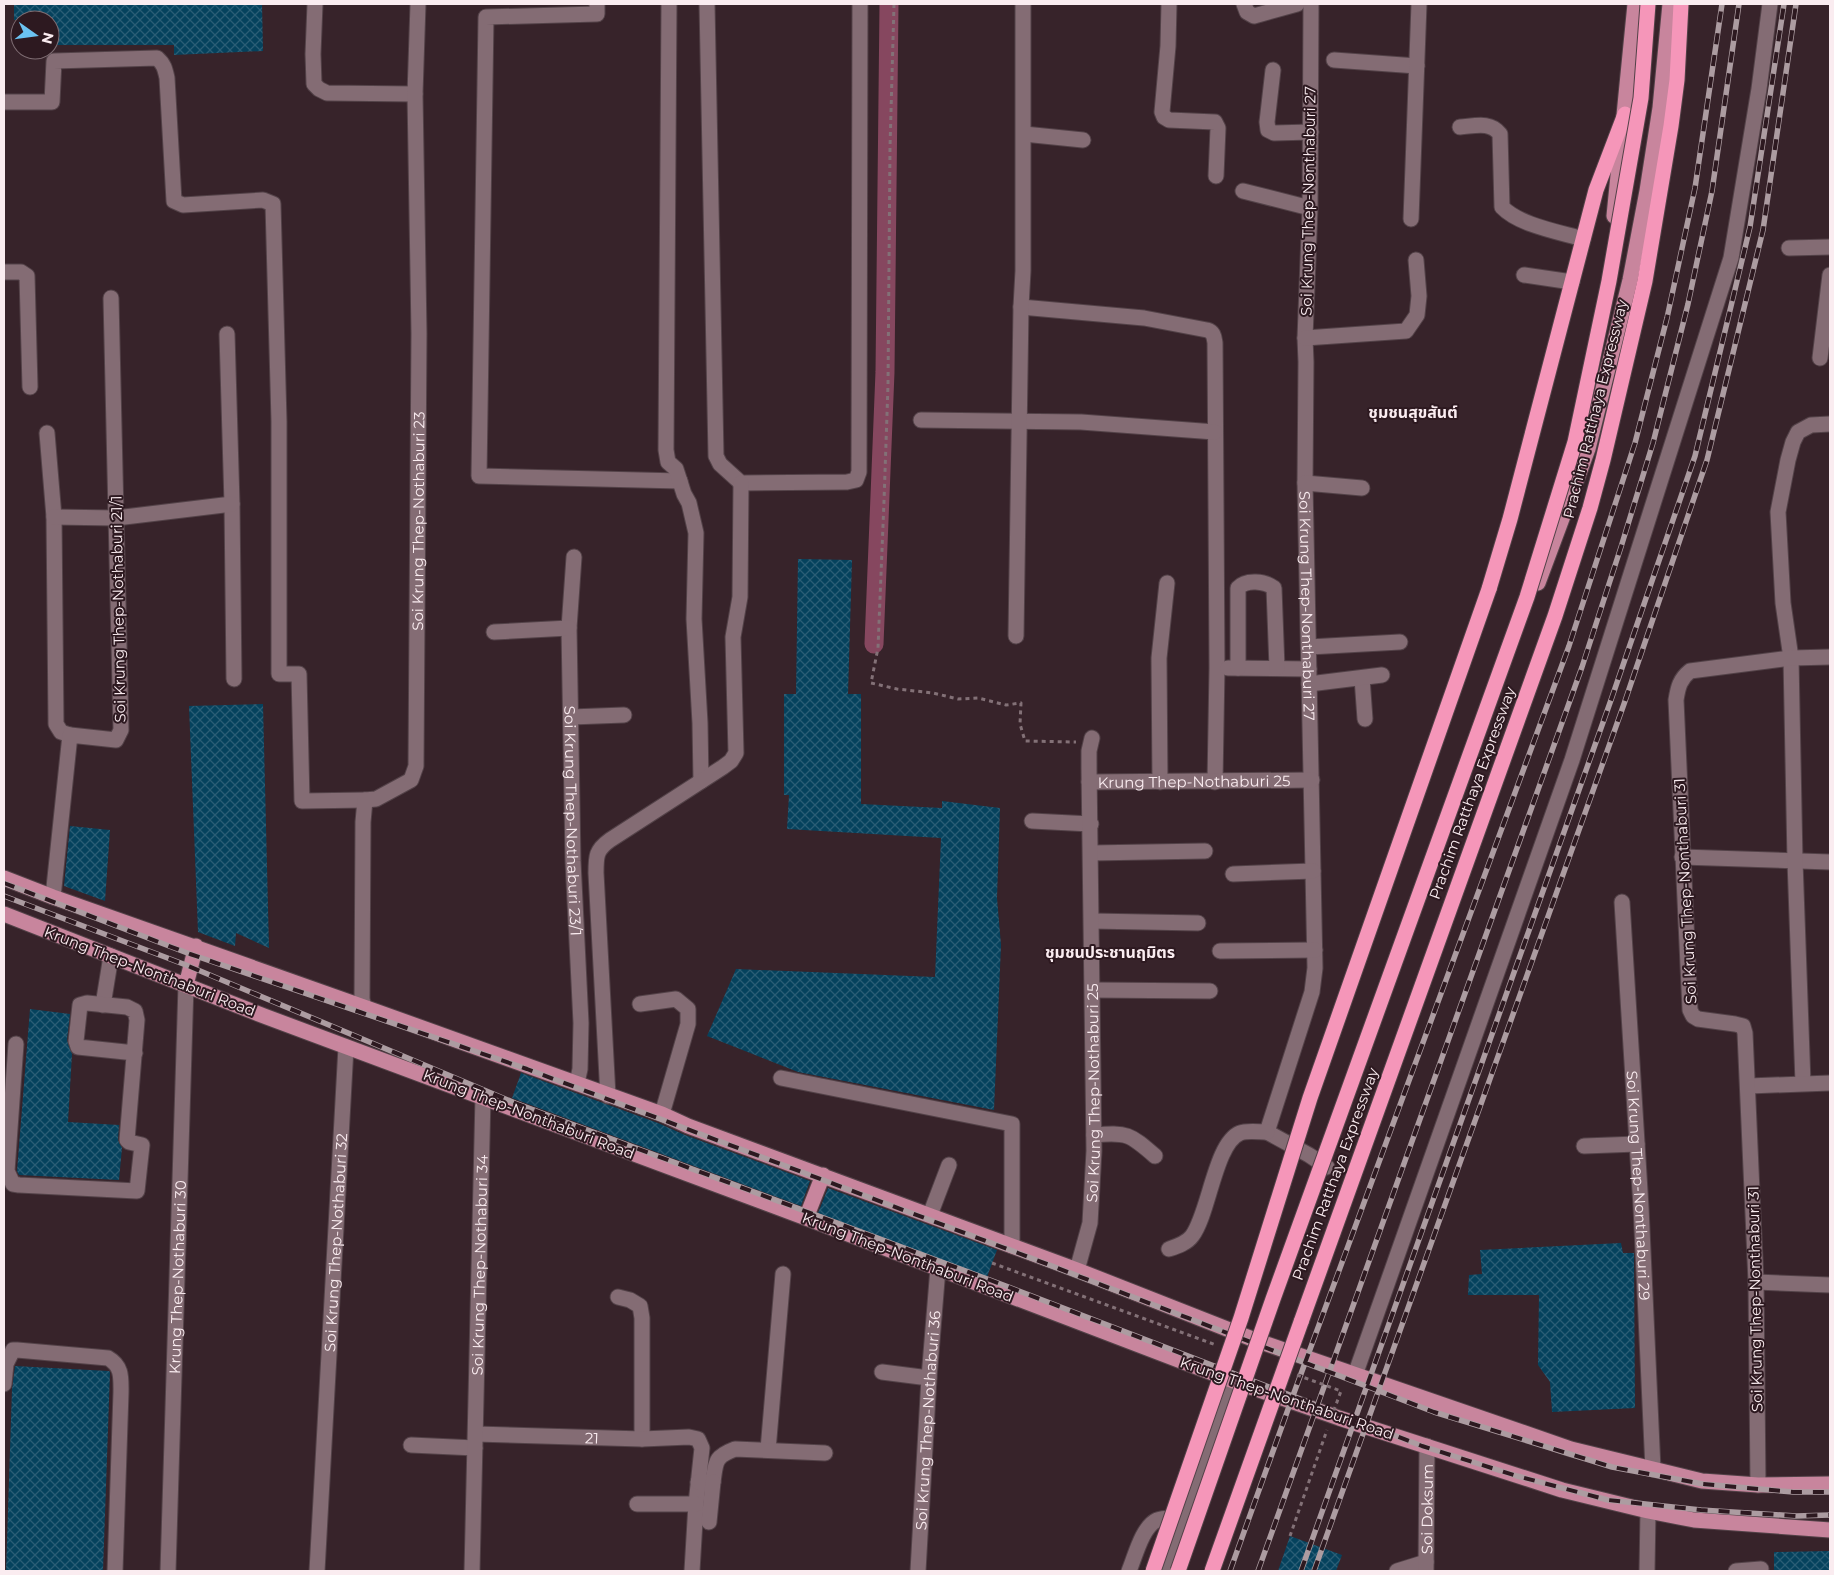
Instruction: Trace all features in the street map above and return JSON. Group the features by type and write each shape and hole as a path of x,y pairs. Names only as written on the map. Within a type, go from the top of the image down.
{"highway":[{"name":"Prachim Ratthaya Expressway","path":"1178,1571 1270,1308 1527,597 1575,442 1609,281 1641,98 1648,4"},
{"name":"Prachim Ratthaya Expressway","path":"1212,1571 1555,616 1590,508 1616,410 1645,282 1671,126 1681,4"},
{"path":"1153,1571 1241,1318 1310,1098 1488,590 1510,519 1596,190 1625,114"}],"main road":[{"path":"1588,448 1625,114 1635,4"},
{"path":"1236,1382 1327,1167 1588,448 1630,280 1648,191 1660,108 1670,4"},
{"path":"4,878 662,1114 688,1126 1077,1270 1255,1340 1571,1449 1702,1481 1758,1485 1830,1484"},
{"name":"Krung Thep-Nonthaburi Road","path":"4,914 346,1047 482,1096 1236,1382 1562,1490 1694,1520 1830,1530"},
{"path":"186,984 196,946"},
{"path":"806,1218 823,1176"}],"street":[{"path":"315,4 314,84 319,89 327,93 415,94"},
{"name":"Soi Krung Thep-Nothaburi 23","path":"366,800 376,799 412,780 416,766 419,333 415,94 418,4"},
{"path":"597,4 597,14 486,17 479,476 680,481"},
{"path":"669,4 666,450 668,462 676,469 689,503 696,533 694,619 700,723 701,781"},
{"path":"707,4 716,456 720,464 740,483 850,482 856,480 860,472 860,4"},
{"path":"1016,636 1023,272 1023,4"},
{"path":"1169,4 1168,46 1162,112 1164,117 1169,120 1191,122 1209,120 1215,122 1218,128 1216,176"},
{"path":"1244,4 1247,12 1254,16 1297,4"},
{"name":"Soi Krung Thep-Nonthaburi 27","path":"1267,1132 1312,992 1315,968 1305,483 1305,338 1310,208 1311,4"},
{"path":"1411,219 1419,4"},
{"path":"1355,1375 1572,760 1731,258 1759,89 1770,4"},
{"path":"4,102 52,102 54,61 157,58 165,67 167,78 174,201 183,205 263,200 273,204 279,422 280,674 299,674 302,801 366,800 363,822 362,999 364,1007"},
{"path":"1334,60 1417,66"},
{"path":"1272,70 1267,122 1268,130 1274,133 1311,132"},
{"path":"1460,127 1487,125 1495,128 1500,134 1502,206 1510,215 1583,239"},
{"path":"1024,134 1083,140"},
{"path":"1243,191 1310,208"},
{"path":"1789,248 1830,247"},
{"path":"1305,338 1406,331 1416,315 1419,296 1416,260"},
{"path":"4,272 20,272 27,276 29,289 30,387"},
{"path":"1524,275 1572,282"},
{"path":"1820,358 1830,275"},
{"name":"Soi Krung Thep-Nothaburi 21/1","path":"70,735 116,740 121,730 111,298"},
{"path":"1021,307 1144,318 1211,331 1214,334 1217,668 1215,782"},
{"path":"227,334 232,504 234,679"},
{"path":"921,420 1081,422 1215,432"},
{"path":"1803,1083 1791,658 1784,604 1778,512 1792,442 1798,432 1811,425 1830,424"},
{"path":"47,433 54,517 56,724 61,732 70,735 53,897"},
{"path":"608,1096 596,872 598,853 601,847 610,840 731,761 736,754 733,637 740,597 740,483"},
{"path":"1305,483 1362,488"},
{"path":"54,517 116,518 232,504"},
{"name":"Soi Krung Thep-Nothaburi 23/1","path":"574,556 569,628 573,861 581,1024 580,1069 577,1084"},
{"path":"1238,668 1238,588 1241,585 1255,582 1269,584 1274,588 1277,668"},
{"path":"1160,782 1159,658 1167,583"},
{"path":"494,632 569,628"},
{"path":"1309,647 1400,642"},
{"name":"Soi Krung Thep-Nonthaburi 31","path":"1758,1485 1756,1282 1749,1086 1745,1033 1743,1026 1698,1019 1693,1016 1690,1010 1676,700 1678,687 1684,676 1690,671 1791,658 1830,657"},
{"path":"1217,668 1277,668 1309,676 1362,678 1382,675"},
{"path":"1362,678 1364,719"},
{"path":"571,717 624,715"},
{"path":"1086,740 1089,751 1089,782"},
{"name":"Krung Thep-Nothaburi 25","path":"1091,824 1089,782 1312,780"},
{"path":"1032,821 1091,824"},
{"name":"Soi Krung Thep-Nothaburi 25","path":"1077,1270 1090,1223 1093,1198 1091,824"},
{"path":"1091,853 1205,852"},
{"path":"1682,857 1830,862"},
{"path":"1233,874 1313,871"},
{"name":"Soi Krung Thep-Nonthaburi 29","path":"1622,902 1637,1144 1653,1469"},
{"path":"1092,921 1198,922"},
{"path":"1220,951 1315,950"},
{"path":"103,1005 111,956"},
{"name":"Krung Thep-Nothaburi 30","path":"168,1571 186,984"},
{"path":"1093,990 1210,992"},
{"path":"640,1004 676,1000 688,1009 688,1024 662,1114"},
{"path":"16,1044 7,1171 12,1184 19,1186 137,1191 142,1144 127,1140 135,1053 137,1020 135,1011 127,1007 87,1003 80,1005 77,1045 82,1048 135,1053"},
{"name":"Soi Krung Thep-Nothaburi 32","path":"317,1571 346,1047"},
{"path":"781,1078 1012,1124 1012,1246"},
{"path":"1749,1086 1830,1083"},
{"name":"Soi Krung Thep-Nothaburi 34","path":"472,1571 482,1096"},
{"path":"1169,1249 1182,1244 1192,1236 1200,1221 1230,1140 1241,1133 1267,1132 1327,1167"},
{"path":"1094,1135 1117,1133 1128,1135 1137,1140 1155,1156"},
{"path":"1584,1146 1637,1144"},
{"path":"930,1216 949,1166"},
{"name":"Soi Krung Thep-Nothaburi 36","path":"918,1571 929,1378 938,1268"},
{"path":"768,1450 783,1274"},
{"path":"1756,1282 1830,1285"},
{"path":"618,1298 630,1300 640,1306 642,1318 642,1439"},
{"path":"4,1384 7,1358 13,1350 108,1358 120,1368 121,1392 115,1571"},
{"path":"882,1372 929,1378"},
{"path":"1162,1571 1181,1518 1236,1382"},
{"name":"21","path":"411,1445 475,1441 689,1437 698,1439 702,1448 705,1482"},
{"name":"Soi Doksum","path":"1426,1566 1427,1446"},
{"path":"692,1571 696,1504 705,1482 722,1454 735,1449 825,1453"},
{"path":"705,1482 709,1522"},
{"path":"637,1504 696,1504"},
{"path":"1647,1571 1648,1511"},
{"path":"1129,1571 1149,1526 1158,1519 1181,1518"},
{"path":"1397,1571 1426,1566"},
{"path":"1736,1571 1761,1569"}],"path":[{"path":"894,4 884,520 878,648 871,683 958,699 978,698 1006,705 1020,703 1020,724 1025,741 1086,740"},
{"path":"992,1263 1222,1347"},
{"path":"1290,1536 1341,1391 1295,1374"}],"building":[{"path":"14,4 262,4 263,51 174,55 174,45 60,45 60,10 14,10"},
{"path":"798,559 852,560 848,694 861,694 861,804 942,808 942,801 1000,808 997,898 1001,945 994,1110 798,1072 707,1036 736,969 935,977 941,838 787,829 789,795 784,795 784,694 796,694"},
{"path":"263,704 269,948 236,933 235,946 198,932 189,706"},
{"path":"70,826 110,830 105,901 64,886"},
{"path":"30,1009 70,1014 67,1040 72,1054 68,1122 119,1125 118,1140 122,1148 119,1180 19,1175 17,1171"},
{"path":"521,1073 810,1181 801,1206 512,1098"},
{"path":"828,1188 997,1250 987,1277 818,1213"},
{"path":"1621,1243 1623,1253 1634,1253 1635,1408 1552,1412 1550,1382 1538,1365 1539,1295 1468,1295 1469,1275 1482,1274 1480,1250"},
{"path":"15,1366 110,1372 103,1571 6,1571 12,1389"},
{"path":"1290,1536 1342,1555 1336,1571 1278,1571"},
{"path":"1830,1551 1830,1571 1774,1571 1774,1552"}],"waterway":[{"path":"874,644 885,372 889,4"}],"railway":[{"path":"1230,1571 1569,646 1635,443 1667,318 1695,188 1722,4"},
{"path":"1258,1571 1582,667 1653,443 1688,304 1712,191 1739,4"},
{"path":"1301,1571 1611,700 1695,456 1750,227 1784,4"},
{"path":"1314,1571 1624,704 1707,460 1763,230 1796,4"},
{"path":"4,883 190,954 527,1069 1018,1253 1434,1412 1612,1467 1703,1484 1793,1492 1830,1492"},
{"path":"4,896 186,965 515,1103 1006,1286 1422,1446 1517,1476 1608,1500 1701,1510 1796,1516 1830,1515"}],"district":[{"name":"ชุมชนสุขสันต์","path":"1413,412"},
{"name":"ชุมชนประชานฤมิตร","path":"1110,952"}]}
